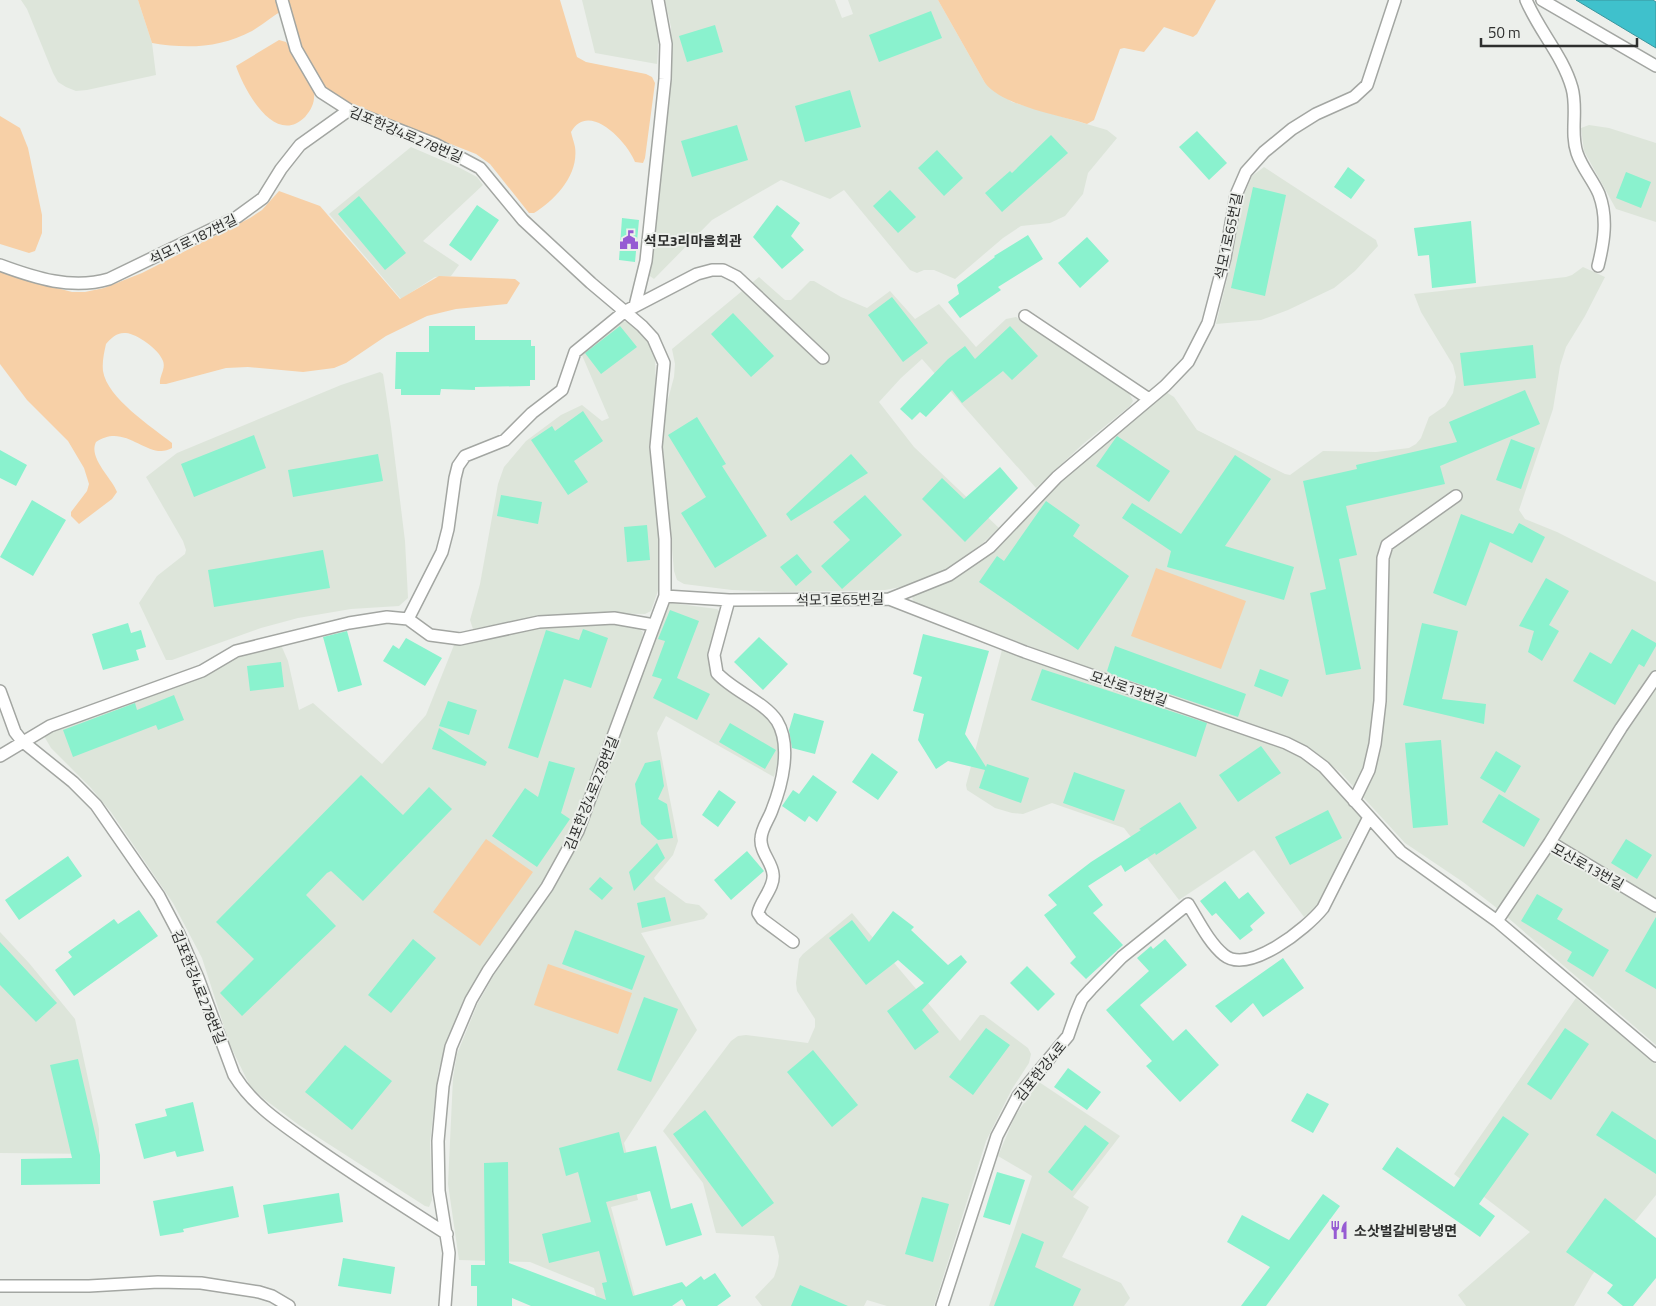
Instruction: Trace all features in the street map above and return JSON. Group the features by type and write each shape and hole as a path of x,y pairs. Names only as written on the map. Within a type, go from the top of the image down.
{"lane":[{"name":"김포한강4로278번길","path":"282,0 296,49 310,77 321,92 349,110 435,144 480,168 523,220 653,338 664,363 656,447 665,539 665,596 578,830 547,887 471,1000 451,1047 443,1086 438,1141 439,1191 449,1253 445,1306"},
{"path":"635,306 646,261 665,79 666,44 658,0"},
{"name":"석모1로65번길","path":"665,596 729,600 888,599 949,575 972,561 1016,521 1057,477 1149,399 1188,362 1208,323 1225,258 1236,195 1246,172 1264,152 1292,129 1316,114 1354,97 1367,85 1395,0"},
{"path":"1526,0 1563,64 1572,90 1575,102 1577,152 1599,194 1604,212 1605,230 1598,266"},
{"path":"1542,0 1656,66"},
{"name":"석모1로187번길","path":"0,265 65,284 95,284 109,279 210,231 255,206 263,198 281,169 300,145 349,110"},
{"path":"408,619 442,552 448,529 458,466 465,456 505,440 532,413 562,390 575,352 624,312 697,274 723,270 736,277 822,358"},
{"path":"1025,316 1149,399"},
{"path":"1354,801 1369,770 1376,744 1380,701 1383,558 1387,545 1456,496"},
{"name":"모산로13번길","path":"888,599 1025,652 1286,743 1304,752 1324,767 1401,852 1496,921 1656,1056"},
{"path":"729,600 714,655 717,673 736,690 770,713 777,721 784,744 782,776 777,797 761,838 762,847 774,873 773,880 758,913 762,919 793,942"},
{"path":"0,756 22,741 50,726 202,671 236,651 349,623 387,618 408,619 430,634 460,639 539,622 614,618 654,625"},
{"path":"1550,842 1621,728 1656,677"},
{"name":"김포한강4로278번길","path":"0,691 10,722 22,741 73,782 96,805 159,896 180,934 234,1075 244,1092 264,1111 335,1162 447,1234"},
{"name":"김포한강4로","path":"942,1306 997,1136 1018,1096 1068,1036 1082,1000 1091,989 1122,957 1188,904 1217,948 1225,956 1242,960 1253,958 1278,945 1316,917 1329,899 1350,852 1369,817"},
{"name":"모산로13번길","path":"1496,921 1550,842 1656,906"},
{"path":"0,1286 89,1286 158,1282 201,1283 259,1292 272,1296 288,1306"}],"shaded area":[{"path":"21,0 138,0 152,43 156,75 87,90 76,91 66,87 58,82 53,73 27,9"},
{"path":"138,0 560,0 577,57 586,62 646,74 652,77 655,83 645,158 643,163 635,162 625,145 607,128 597,122 579,123 571,132 575,147 575,157 573,167 564,186 542,208 534,213 529,213 490,164 476,154 344,102 326,89 303,54 288,7 240,37 203,46 178,46 152,43"},
{"path":"582,0 653,0 659,35 657,64 595,53"},
{"path":"665,0 835,0 842,18 853,14 848,0 938,0 985,83 1012,102 1107,130 1117,138 1088,173 1083,194 1065,216 1050,223 1021,226 1003,238 955,279 934,270 924,270 917,273 910,270 844,190 830,199 781,180 712,220 654,279 647,274 656,217 672,66 671,27"},
{"path":"938,0 1216,0 1197,34 1193,37 1164,27 1144,52 1120,49 1094,120 1087,124 1032,109 1004,98 993,91 985,83"},
{"path":"279,40 286,42 314,92 310,111 305,117 294,124 283,125 272,120 262,112 253,101 236,66"},
{"path":"0,116 20,128 28,148 42,215 42,233 35,251 29,253 0,244"},
{"path":"1589,125 1609,128 1656,143 1656,222 1616,209 1584,151 1581,128"},
{"path":"411,147 460,168 477,177 483,185 423,241 459,265 451,276 435,277 401,299 329,214"},
{"path":"1264,167 1376,240 1378,246 1355,271 1334,288 1288,310 1261,320 1216,324 1232,259 1243,197 1252,176"},
{"path":"279,191 320,206 400,299 439,276 515,279 520,283 507,304 456,309 427,316 386,336 346,363 334,368 303,372 248,367 226,368 160,384 164,364 161,356 136,336 126,333 117,334 106,344 103,371 106,381 121,401 172,443 172,448 163,451 154,450 127,438 117,436 107,437 96,442 94,448 95,455 117,492 112,499 79,524 71,516 71,512 87,491 89,484 84,468 68,441 27,400 0,364 0,270 72,292 85,292 104,288 142,273 250,218 262,210"},
{"path":"1583,267 1605,277 1585,316 1566,347 1560,366 1553,409 1519,510 1525,519 1557,532 1656,582 1656,1045 1493,905 1463,882 1405,843 1340,772 1302,744 917,604 913,601 912,596 969,568 986,556 1055,486 1166,392 1174,397 1197,430 1285,474 1290,475 1323,451 1376,452 1409,448 1421,438 1429,417 1445,406 1453,393 1456,377 1453,365 1421,312 1414,294 1566,277"},
{"path":"759,277 785,300 791,300 810,281 814,281 841,297 867,308 890,291 915,319 939,304 976,347 1006,319 1016,317 1128,391 1133,401 1130,406 1083,444 1036,488 922,359 879,402 914,447 999,528 983,543 946,570 911,585 885,590 783,592 732,590 684,584 677,580 674,571 662,438 667,403 674,377 675,364 672,349"},
{"path":"620,321 629,322 638,329 649,340 655,355 656,393 651,451 661,556 661,582 651,611 645,614 583,613 537,617 473,629 470,620 480,584 498,484 504,467 526,441 561,415 582,405 602,421 609,418 581,353"},
{"path":"380,372 383,374 391,427 405,541 408,598 399,606 351,609 298,618 261,628 172,660 166,660 139,603 157,576 185,554 186,550 183,541 146,477 177,453 341,385"},
{"path":"1156,568 1246,601 1221,669 1131,636"},
{"path":"671,603 717,609 720,612 710,654 711,671 721,686 770,720 778,737 778,760 774,777 666,716 657,733 678,841 673,855 654,878 686,903 699,905 708,914 704,919 641,933 697,1030 624,1143 638,1200 611,1207 635,1296 599,1306 594,1288 530,1262 459,1260 448,1184 453,1078 457,1054 477,1005 495,973 557,879 589,820 648,654 667,605"},
{"path":"599,622 638,627 643,632 642,638 574,827 537,892 475,981 446,1044 438,1072 430,1142 432,1200 429,1207 425,1206 299,1125 250,1086 230,1045 202,958 173,903 111,812 91,788 51,748 44,736 47,733 199,678 239,655 281,645 288,661 299,710 313,703 382,764 426,715 454,645 539,626"},
{"path":"1002,650 1286,749 1316,767 1345,796 1362,818 1349,839 1331,885 1316,908 1304,917 1254,850 1179,900 1124,828 1052,803 1023,814 1012,813 995,808 967,790 966,785"},
{"path":"486,839 533,872 480,946 433,912"},
{"path":"852,913 960,1041 980,1015 984,1015 1028,1048 1031,1054 1029,1063 1012,1089 986,1141 934,1306 887,1306 867,1300 864,1306 762,1306 755,1297 774,1277 778,1265 779,1256 774,1236 716,1233 703,1183 663,1131 731,1041 738,1036 746,1035 808,1043 815,1027 815,1019 797,991 799,959"},
{"path":"0,932 29,963 75,1019 99,1129 99,1154 0,1153"},
{"path":"548,964 632,993 618,1034 534,1005"},
{"path":"1576,998 1656,1064 1656,1195 1592,1275 1574,1306 1466,1306 1458,1295 1530,1232 1454,1174"},
{"path":"1039,1082 1120,1136 1073,1197 1089,1207 1062,1257 1121,1283 1130,1298 1124,1306 989,1306 1032,1176 998,1156 1015,1116"}],"water":[{"path":"1576,0 1653,0 1656,2 1656,48"}],"building":[{"path":"931,11 942,38 879,62 869,35"},
{"path":"715,25 723,52 687,62 679,36"},
{"path":"850,90 861,127 805,142 795,106"},
{"path":"737,125 748,160 692,177 681,141"},
{"path":"1197,131 1227,163 1209,180 1179,147"},
{"path":"1051,135 1068,153 1002,212 985,193 1010,171 1012,173"},
{"path":"937,150 963,178 944,196 918,168"},
{"path":"1348,167 1365,180 1351,199 1334,187"},
{"path":"1626,172 1651,182 1641,208 1616,198"},
{"path":"1253,187 1286,195 1265,296 1231,288"},
{"path":"890,190 916,217 898,233 873,206"},
{"path":"359,196 406,253 385,270 338,214"},
{"path":"477,205 499,220 471,261 449,245"},
{"path":"777,205 800,223 791,236 804,250 782,269 753,237"},
{"name":"석모3리마을회관","path":"622,218 639,220 635,262 619,260"},
{"path":"1471,221 1476,283 1432,288 1429,255 1418,256 1414,228"},
{"path":"1028,235 1043,259 998,287 1001,290 960,318 948,302 959,294 957,285 994,256"},
{"path":"1087,237 1109,261 1080,288 1058,263"},
{"path":"892,297 928,343 903,362 868,315"},
{"path":"733,313 774,356 751,377 711,334"},
{"path":"429,326 475,326 475,340 531,340 531,346 535,346 535,380 530,380 530,386 475,387 475,390 441,389 440,395 401,395 401,389 395,389 396,352 429,352"},
{"path":"620,326 637,347 601,374 585,353"},
{"path":"1010,326 1038,356 1012,380 1003,371 962,403 952,390 926,417 920,412 912,420 900,409 948,359 965,346 975,359"},
{"path":"1533,345 1536,378 1464,386 1460,353"},
{"path":"1525,390 1540,424 1440,466 1445,484 1346,506 1357,555 1339,559 1361,669 1326,675 1310,593 1326,589 1303,481 1357,469 1356,465 1457,442 1449,422"},
{"path":"583,411 603,441 574,461 588,482 568,495 531,440 552,426 555,431"},
{"path":"697,417 726,464 722,466 767,536 715,568 681,513 706,497 668,435"},
{"path":"254,435 266,468 194,497 181,464"},
{"path":"1117,436 1170,471 1149,502 1096,466"},
{"path":"1511,439 1535,448 1521,489 1496,480"},
{"path":"0,450 27,465 16,486 0,478"},
{"path":"378,454 383,481 293,497 288,470"},
{"path":"851,454 868,473 791,521 786,514"},
{"path":"1235,455 1271,479 1225,546 1294,567 1284,600 1167,567 1171,551 1122,518 1132,503 1181,534"},
{"path":"1000,467 1018,488 965,542 922,499 942,478 964,499"},
{"path":"501,495 542,502 538,524 497,516"},
{"path":"865,495 902,535 842,589 821,566 850,540 833,522"},
{"path":"32,500 66,520 33,576 0,557"},
{"path":"1046,501 1080,525 1073,536 1129,576 1078,650 979,582 997,556 1004,561"},
{"path":"1461,514 1513,534 1519,523 1545,537 1532,563 1490,542 1466,606 1433,593"},
{"path":"647,525 650,560 627,562 624,527"},
{"path":"323,550 330,588 214,607 208,570"},
{"path":"797,554 812,572 796,586 780,567"},
{"path":"1546,578 1569,591 1549,625 1559,631 1542,661 1528,652 1534,631 1519,626"},
{"path":"670,610 699,621 677,678 710,694 697,720 653,698 662,679 652,676 665,641 658,639"},
{"path":"128,623 131,633 141,630 146,647 136,650 139,660 103,670 92,634"},
{"path":"1422,623 1458,631 1442,699 1486,704 1484,724 1403,705"},
{"path":"583,629 608,638 591,688 564,679 538,758 508,748 546,630 579,640"},
{"path":"1632,629 1656,643 1656,646 1644,667 1639,664 1615,705 1573,681 1590,652 1611,664"},
{"path":"347,631 362,685 338,692 323,637"},
{"path":"923,634 989,651 965,734 986,767 987,764 1029,778 1021,803 979,788 985,770 948,761 936,769 918,740 924,714 913,711 922,677 913,674"},
{"path":"759,637 788,664 763,690 734,662"},
{"path":"406,638 442,658 425,686 383,661 393,645 399,649"},
{"path":"1115,646 1246,694 1238,717 1113,675 1107,671"},
{"path":"281,662 284,687 250,691 247,666"},
{"path":"1042,669 1207,723 1196,757 1031,700"},
{"path":"1260,669 1289,680 1282,697 1254,686"},
{"path":"174,695 184,720 158,730 156,725 73,757 63,730 135,703 137,710"},
{"path":"448,701 477,710 469,735 439,726"},
{"path":"794,713 824,721 815,754 792,748 789,730"},
{"path":"730,723 776,750 765,769 719,742"},
{"path":"439,728 487,762 485,766 432,749"},
{"path":"1441,740 1448,825 1413,828 1405,743"},
{"path":"1261,746 1281,773 1238,802 1219,775"},
{"path":"1496,751 1521,766 1505,793 1480,778"},
{"path":"872,753 898,772 878,800 852,782"},
{"path":"660,760 664,786 658,799 667,804 673,838 658,840 641,824 635,784 645,763"},
{"path":"549,761 575,768 561,813 570,819 537,867 492,836 525,788 538,797"},
{"path":"1074,772 1125,790 1114,821 1063,803"},
{"path":"361,775 403,815 429,787 452,809 363,901 331,871 327,873 306,895 336,926 242,1016 220,993 254,959 216,922"},
{"path":"813,775 837,792 817,822 809,816 805,822 782,806 793,790 799,794"},
{"path":"719,790 736,802 718,827 702,815"},
{"path":"1499,794 1540,819 1524,847 1482,822"},
{"path":"1180,802 1197,828 1156,855 1155,853 1125,872 1121,865 1088,886 1103,905 1093,913 1123,945 1086,979 1070,963 1076,957 1044,915 1057,905 1048,895 1091,862"},
{"path":"1328,810 1342,838 1290,865 1275,837"},
{"path":"1626,839 1652,855 1637,879 1611,863"},
{"path":"657,843 665,858 634,891 629,872"},
{"path":"747,851 764,871 731,900 714,880"},
{"path":"68,856 82,876 19,920 5,900"},
{"path":"600,877 613,888 602,900 589,889"},
{"path":"1225,881 1239,899 1248,892 1265,913 1250,926 1253,930 1240,940 1216,913 1212,916 1200,901"},
{"path":"1537,894 1563,909 1557,919 1609,950 1593,977 1567,961 1572,952 1521,921"},
{"path":"665,897 671,921 642,928 637,903"},
{"path":"139,910 158,936 74,996 55,970 72,957 68,952 114,919 118,924"},
{"path":"893,911 914,927 911,930 948,965 961,955 967,962 922,1010 939,1032 915,1050 887,1011 924,983 898,960 866,985 829,938 852,920 869,942"},
{"path":"1656,917 1656,989 1625,971"},
{"path":"575,930 645,956 632,990 562,964"},
{"path":"413,939 436,958 391,1013 368,995"},
{"path":"1165,939 1187,965 1140,1005 1173,1041 1186,1029 1219,1065 1180,1102 1146,1066 1152,1061 1106,1010 1149,971 1137,958 1151,946 1153,949"},
{"path":"0,942 57,1003 36,1022 0,985"},
{"path":"1283,958 1304,988 1263,1017 1253,1003 1231,1023 1215,1006"},
{"path":"1027,966 1055,994 1038,1011 1010,983"},
{"path":"644,997 678,1009 651,1082 617,1070"},
{"path":"986,1028 1010,1045 973,1095 949,1077"},
{"path":"1565,1028 1589,1044 1551,1100 1527,1084"},
{"path":"345,1045 392,1081 352,1130 305,1092"},
{"path":"813,1050 858,1105 832,1127 787,1072"},
{"path":"78,1059 100,1155 100,1184 21,1185 21,1159 72,1158 50,1065"},
{"path":"1068,1068 1101,1092 1087,1110 1054,1087"},
{"path":"1307,1093 1329,1104 1313,1133 1291,1121"},
{"path":"193,1102 204,1151 177,1157 175,1151 144,1159 135,1124 167,1116 165,1109"},
{"path":"705,1110 774,1203 742,1227 673,1134"},
{"path":"1612,1111 1656,1140 1656,1174 1596,1135"},
{"path":"1503,1116 1529,1134 1479,1204 1495,1216 1480,1237 1382,1169 1397,1147 1454,1187"},
{"path":"1085,1125 1109,1143 1072,1191 1048,1172"},
{"path":"619,1132 624,1153 656,1146 671,1209 692,1203 702,1235 666,1246 650,1191 606,1202 633,1296 682,1282 686,1287 701,1276 704,1280 715,1273 731,1296 717,1306 686,1306 682,1299 672,1306 531,1306 512,1298 512,1306 477,1306 477,1286 471,1286 471,1265 485,1265 484,1163 508,1162 509,1263 606,1300 602,1283 607,1282 599,1251 549,1263 542,1234 591,1222 578,1172 566,1176 559,1148"},
{"path":"997,1172 1025,1180 1010,1225 983,1217"},
{"path":"233,1186 239,1217 183,1229 184,1232 160,1236 153,1201"},
{"path":"339,1193 343,1222 268,1234 263,1205"},
{"path":"1323,1194 1340,1206 1266,1306 1241,1306 1270,1267 1227,1242 1242,1215 1289,1240"},
{"path":"922,1197 949,1204 933,1262 905,1254"},
{"path":"1605,1198 1656,1238 1656,1278 1633,1306 1623,1306 1607,1293 1613,1285 1566,1252"},
{"path":"1022,1233 1044,1242 1035,1267 1081,1289 1073,1306 994,1306"},
{"path":"343,1258 395,1267 391,1294 338,1286"},
{"path":"800,1285 848,1306 791,1306"}],"place":[{"name":"석모3리마을회관","path":"629,240"},
{"name":"소삿벌갈비랑냉면","path":"1339,1230"}]}
